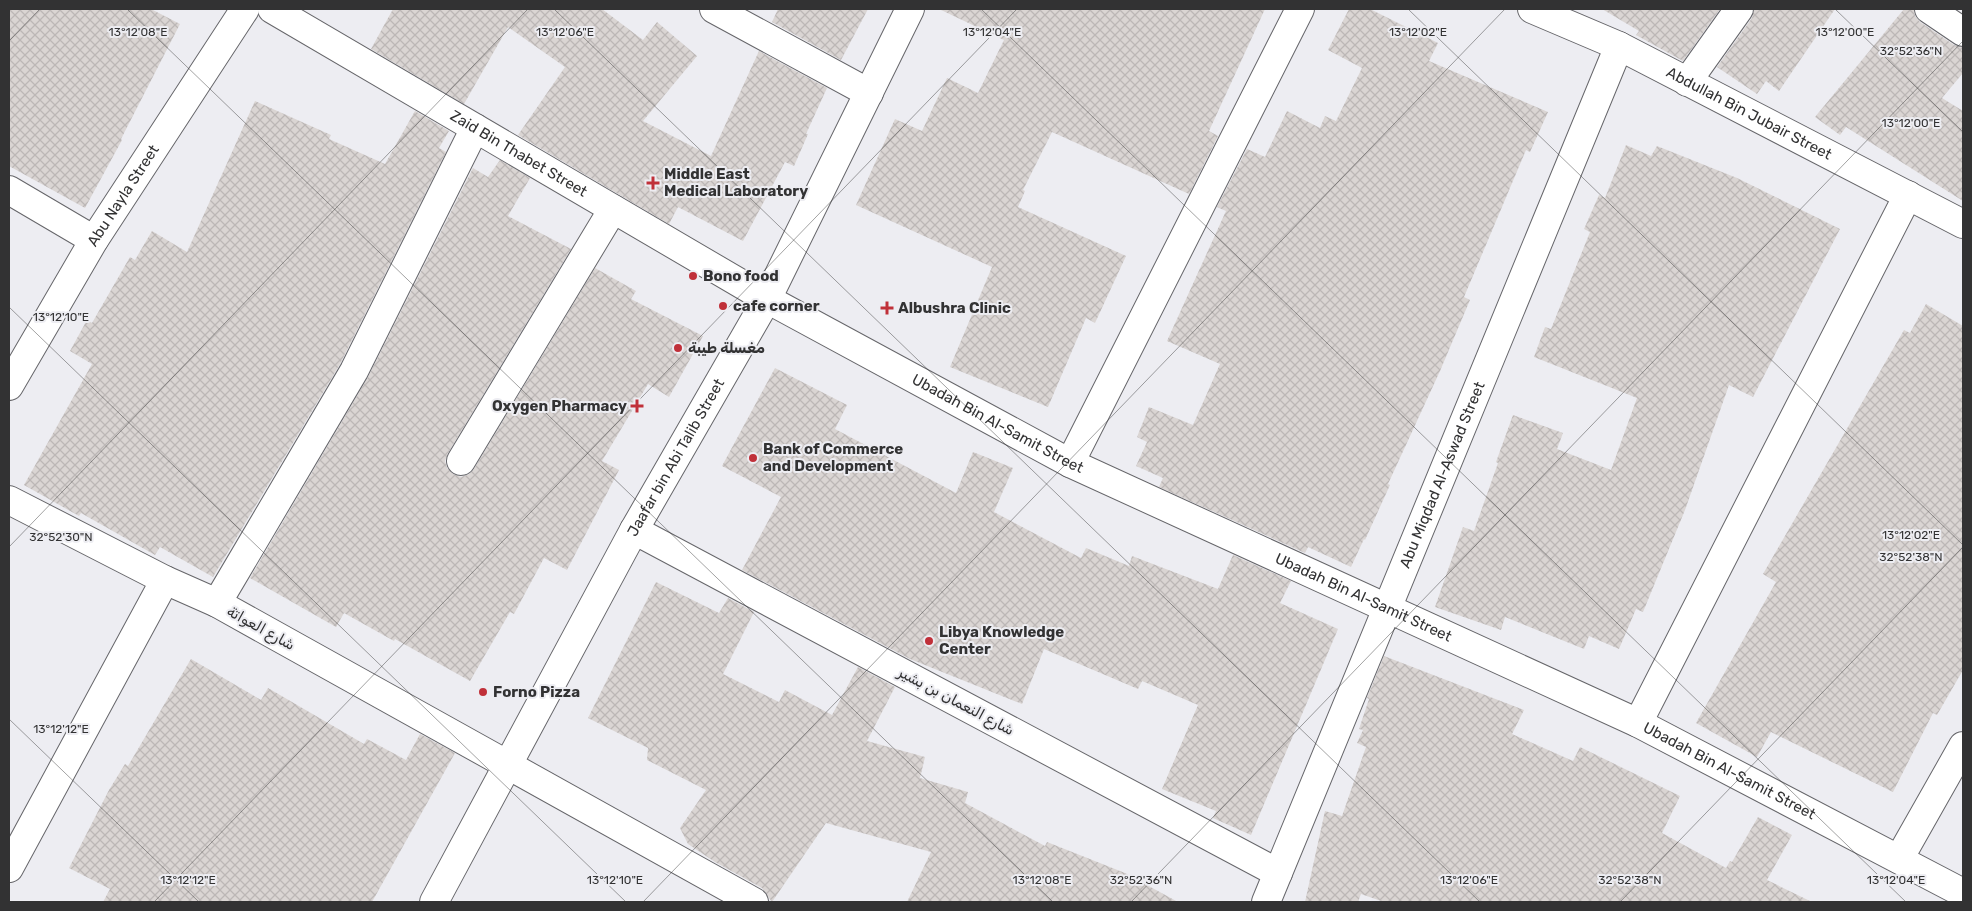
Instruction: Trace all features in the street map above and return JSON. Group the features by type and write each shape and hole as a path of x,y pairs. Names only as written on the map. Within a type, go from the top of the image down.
{"street":[{"name":"Abu Nayla Street","path":"9,386 94,240 245,9"},
{"name":"Zaid Bin Thabet Street","path":"272,9 767,299"},
{"path":"714,9 869,93"},
{"name":"Jaafar bin Abi Talib Street","path":"434,902 634,530 767,299 910,9"},
{"path":"1070,463 1300,9"},
{"path":"1687,82 1739,9"},
{"path":"1929,9 1963,32"},
{"name":"Abdullah Bin Jubair Street","path":"1541,11 1619,46 1963,224"},
{"name":"Abu Miqdad Al-Aswad Street","path":"1266,902 1619,46"},
{"path":"217,604 354,371 475,128"},
{"path":"9,190 94,240"},
{"path":"1638,723 1908,195"},
{"path":"461,461 613,209"},
{"name":"Ubadah Bin Al-Samit Street","path":"767,299 1070,463 1638,723 1963,893"},
{"name":"شارع العواتة","path":"9,500 165,580 217,604 753,902"},
{"name":"شارع النعمان بن بشير","path":"634,530 1278,873"},
{"path":"9,868 165,580"},
{"path":"1899,859 1963,746"}],"building":[{"path":"9,9 151,9 180,24 122,140 85,208 9,166"},
{"path":"393,9 602,9 643,40 657,22 697,56 643,121 711,156 759,51 827,88 794,166 785,162 743,241 678,207 669,224 518,135 565,67 508,27 464,104 371,49"},
{"path":"778,9 868,9 841,60 772,22"},
{"path":"939,9 1265,9 1209,131 1218,136 1189,194 1052,132 1023,190 1025,191 1018,207 1126,256 1095,323 1086,318 1048,407 950,367 992,267 856,205 895,119 922,131 947,78 978,93 1004,40"},
{"path":"1349,9 1370,9 1438,43 1429,61 1548,112 1530,152 1526,150 1464,297 1470,300 1388,484 1390,485 1351,567 1308,547 1305,553 1159,487 1163,478 1136,466 1147,442 1137,437 1149,407 1193,425 1220,364 1167,341 1226,211 1217,207 1247,149 1265,157 1287,111 1320,128 1325,116 1336,121 1362,68 1328,50"},
{"path":"1602,9 1720,9 1683,61 1636,35 1639,31"},
{"path":"1754,9 1835,9 1779,91 1766,81 1757,94 1717,67 1752,18"},
{"path":"1904,9 1914,9 1915,16 1920,22 1954,45 1963,47 1963,73 1942,98 1963,111 1963,201 1846,127 1840,135 1815,117"},
{"path":"255,101 331,135 329,139 385,164 415,111 449,131 439,148 446,152 340,364 213,577 160,547 155,555 81,513 79,516 24,485 92,364 70,351 87,320 92,323 130,257 135,260 152,231 187,252"},
{"path":"1626,145 1651,156 1657,146 1737,178 1840,229 1753,397 1729,385 1685,510 1643,612 1636,609 1619,649 1589,636 1584,649 1505,617 1501,630 1435,607 1463,527 1474,531 1513,415 1563,433 1557,449 1611,470 1637,398 1534,357 1545,327 1551,329 1590,232 1584,229 1599,195 1605,198"},
{"path":"500,160 530,178 508,216 571,249 448,453 445,461 447,468 453,474 461,477 469,474 474,469 595,268 636,291 631,299 703,336 669,397 648,384 602,461 619,470 567,570 544,558 514,614 510,612 470,681 344,613 336,627 250,578 367,379 473,168 488,177"},
{"path":"1926,304 1963,326 1963,670 1937,715 1933,713 1893,792 1771,732 1757,757 1696,723 1776,582 1763,574 1904,330 1910,333"},
{"path":"775,368 847,405 835,429 956,493 973,452 1013,468 994,512 1081,558 1086,548 1129,566 1132,556 1218,589 1233,555 1291,581 1280,603 1338,629 1251,835 1213,818 1216,811 1162,789 1198,705 1142,681 1138,689 1044,649 1022,704 910,659 742,570 781,497 722,466"},
{"path":"656,582 719,613 728,598 754,612 723,674 779,702 785,690 832,715 858,667 895,687 867,741 925,757 920,778 968,792 965,803 1045,846 1047,842 1125,873 1178,902 907,902 931,852 826,823 772,902 762,888 715,862 688,844 680,828 706,790 647,760 648,748 588,718"},
{"path":"1384,656 1524,710 1512,734 1573,761 1580,747 1680,796 1662,833 1726,868 1730,861 1732,862 1758,817 1792,835 1767,880 1812,902 1384,902 1361,894 1358,902 1305,902 1325,811 1342,816 1366,747 1357,743 1363,730 1359,729 1369,699 1367,698"},
{"path":"191,659 261,700 268,688 364,744 367,739 406,760 420,734 455,753 372,902 103,902 110,889 69,868 109,790 125,764 128,766"}],"place":[{"name":"Middle East Medical Laboratory","path":"653,183"},
{"name":"Bono food","path":"693,276"},
{"name":"cafe corner","path":"723,306"},
{"name":"Albushra Clinic","path":"887,308"},
{"name":"مغسلة طيبة","path":"678,348"},
{"name":"Oxygen Pharmacy","path":"637,406"},
{"name":"Bank of Commerce and Development","path":"753,458"},
{"name":"Libya Knowledge Center","path":"929,641"},
{"name":"Forno Pizza","path":"483,692"}]}
